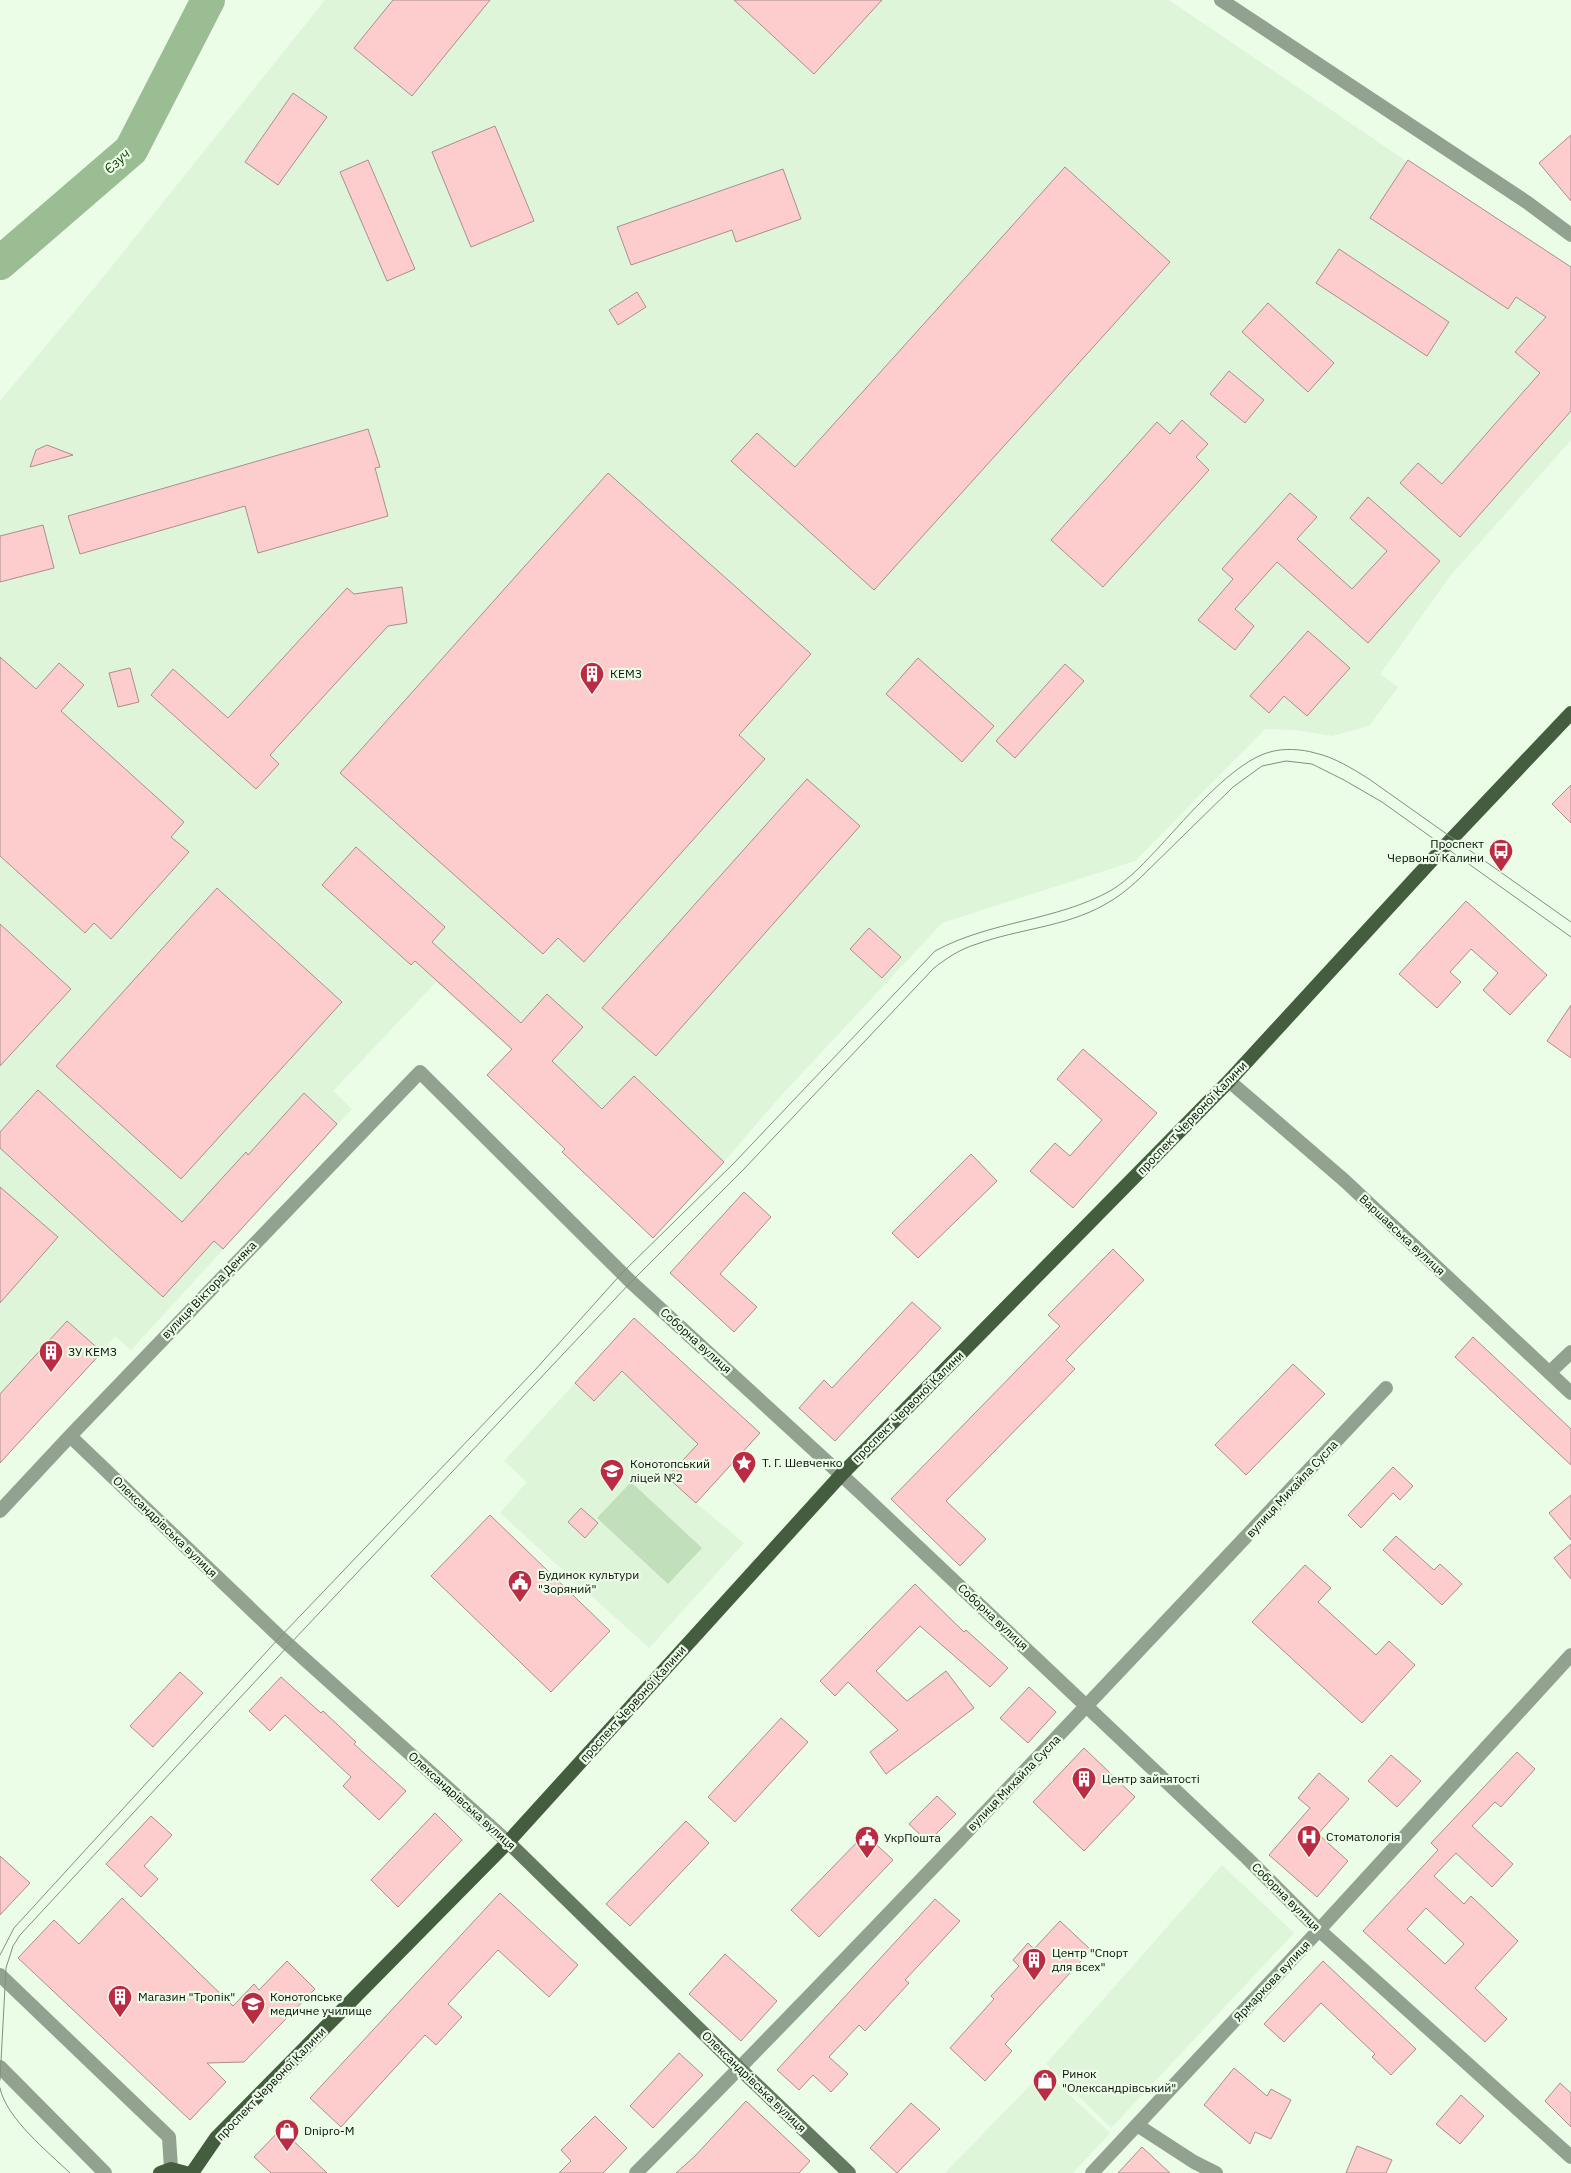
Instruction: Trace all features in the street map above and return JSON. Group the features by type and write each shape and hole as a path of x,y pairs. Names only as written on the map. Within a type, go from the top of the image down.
{"main road":[{"name":"проспект Червоної Калини","path":"192,2173 216,2138 508,1842 842,1474 1229,1081 1445,846 1571,713"},
{"name":"Олександрівська вулиця","path":"508,1842 849,2173"},
{"path":"165,2171 186,2173"}],"street":[{"path":"1221,0 1528,203 1571,235"},
{"name":"вулиця Віктора Деняка","path":"0,1511 420,1072"},
{"name":"Соборна вулиця","path":"420,1072 631,1282 842,1474 1088,1707 1319,1930 1571,2157"},
{"name":"Варшавська вулиця","path":"1229,1081 1345,1181 1571,1393"},
{"path":"1550,1372 1571,1352"},
{"name":"вулиця Михайла Сусла","path":"636,2173 740,2069 1088,1707 1386,1388"},
{"name":"Олександрівська вулиця","path":"70,1436 280,1637 508,1842"},
{"name":"Ярмаркова вулиця","path":"1092,2173 1319,1930 1571,1655"},
{"path":"0,1975 169,2137 165,2171"},
{"path":"0,2067 105,2173"},
{"path":"1137,2125 1194,2162 1216,2173"}],"shaded area":[{"path":"325,0 1169,0 1571,273 1571,440 1450,576 1380,674 1398,687 1369,726 1332,736 1295,730 1265,729 1135,861 942,923 777,1100 724,1162 653,1237 562,1152 576,1138 564,1127 553,1138 487,1075 511,1050 436,982 333,1091 352,1109 131,1350 115,1336 0,1463 0,401 96,286"},
{"name":"Конотопський ліцей №2","path":"634,1318 760,1433 696,1503 744,1543 649,1648 500,1513 527,1482 504,1461"},
{"path":"631,1482 702,1548 668,1584 597,1518"},
{"path":"1222,1865 1294,1933 1111,2128 1046,2064"},
{"name":"Ринок \"Олександрівський\"","path":"1044,2071 1110,2133 1073,2173 945,2173"}],"building":[{"path":"393,0 490,0 412,96 354,48"},
{"path":"734,0 882,0 814,74"},
{"path":"293,93 327,117 278,185 245,162"},
{"path":"495,126 534,221 471,247 432,152"},
{"path":"1571,135 1571,201 1539,163"},
{"path":"368,160 415,269 387,281 340,172"},
{"path":"1408,160 1571,267 1571,411 1460,537 1400,483 1418,463 1442,484 1540,373 1515,352 1546,317 1516,297 1508,309 1370,218"},
{"path":"1065,167 1170,262 874,590 731,461 757,433 795,467"},
{"path":"783,169 801,219 736,242 732,230 631,265 617,227"},
{"path":"1339,249 1449,322 1427,356 1316,283"},
{"path":"637,292 646,307 618,325 609,310"},
{"path":"1268,303 1334,363 1308,392 1242,332"},
{"path":"1229,371 1264,400 1245,423 1210,394"},
{"path":"1182,420 1208,444 1196,457 1209,470 1103,587 1051,540 1157,422 1170,434"},
{"path":"368,429 380,467 375,468 388,516 258,553 245,506 80,554 68,516"},
{"path":"47,445 73,455 30,467 36,450"},
{"name":"КЕМЗ","path":"608,473 811,654 739,735 765,759 584,962 558,938 543,954 340,773"},
{"path":"1290,493 1317,517 1297,539 1352,589 1387,551 1350,518 1368,497 1440,561 1368,643 1277,562 1235,609 1254,626 1235,650 1198,620 1233,579 1222,569"},
{"path":"43,525 54,568 0,582 0,536"},
{"path":"402,587 407,623 388,626 270,755 279,764 256,789 151,695 173,669 228,718 347,588 354,594"},
{"path":"1308,631 1350,668 1307,716 1284,696 1269,713 1250,696"},
{"path":"0,657 36,689 59,663 84,685 61,711 184,822 171,837 189,852 111,939 94,923 85,933 0,856"},
{"path":"918,658 994,726 962,762 886,694"},
{"path":"1065,664 1084,681 1015,758 996,741"},
{"path":"130,668 139,702 118,707 109,673"},
{"path":"807,779 860,826 656,1056 602,1008"},
{"path":"1571,785 1571,823 1552,804"},
{"path":"356,847 445,927 432,942 521,1023 547,994 583,1027 552,1061 602,1109 634,1076 724,1162 653,1238 562,1152 565,1149 487,1075 512,1049 415,961 411,965 322,885"},
{"path":"217,888 342,1002 181,1179 56,1066"},
{"path":"1466,901 1547,975 1510,1015 1483,990 1498,973 1471,949 1450,972 1461,982 1437,1008 1399,974"},
{"path":"0,924 71,989 0,1066"},
{"path":"869,928 901,957 882,978 850,949"},
{"path":"1571,1005 1571,1058 1547,1041"},
{"path":"1083,1049 1157,1113 1073,1208 1030,1171 1055,1143 1070,1156 1102,1120 1057,1079"},
{"path":"38,1090 182,1222 246,1152 248,1155 304,1093 337,1124 223,1249 214,1241 163,1297 0,1148 0,1132"},
{"path":"971,1154 997,1181 918,1258 892,1233"},
{"path":"0,1187 58,1237 0,1303"},
{"path":"744,1192 771,1217 720,1274 757,1307 734,1332 670,1273"},
{"path":"1113,1249 1144,1280 1066,1360 1075,1369 946,1501 986,1539 960,1566 891,1499 1060,1326 1048,1315"},
{"path":"912,1302 941,1328 835,1441 799,1408 824,1380 832,1388"},
{"path":"634,1318 760,1433 696,1503 667,1477 698,1444 622,1371 594,1401 575,1383"},
{"name":"ЗУ КЕМЗ","path":"67,1321 102,1352 0,1463 0,1394"},
{"path":"1473,1337 1571,1429 1571,1465 1455,1357"},
{"path":"1293,1364 1325,1394 1246,1475 1215,1445"},
{"path":"1393,1467 1413,1486 1400,1500 1393,1493 1361,1528 1348,1515"},
{"path":"1571,1495 1571,1540 1549,1513"},
{"path":"581,1508 598,1523 585,1538 568,1522"},
{"name":"Будинок культури \"Зоряний\"","path":"490,1515 610,1631 551,1692 431,1576"},
{"path":"1396,1536 1434,1570 1440,1564 1462,1584 1442,1605 1383,1550"},
{"path":"1571,1544 1571,1579 1554,1558"},
{"path":"1305,1565 1331,1588 1318,1602 1376,1655 1389,1641 1415,1665 1362,1723 1252,1622"},
{"path":"915,1584 964,1632 966,1630 1008,1668 990,1687 920,1626 876,1671 907,1701 946,1671 974,1708 886,1774 870,1752 898,1730 848,1682 835,1696 820,1681"},
{"path":"180,1672 203,1693 153,1747 130,1726"},
{"path":"281,1677 321,1713 323,1711 356,1742 354,1744 406,1791 379,1820 343,1786 351,1777 285,1715 270,1731 249,1711"},
{"path":"1029,1687 1056,1712 1028,1743 1000,1718"},
{"path":"781,1718 808,1742 735,1822 708,1797"},
{"name":"Центр зайнятості","path":"1084,1748 1135,1797 1084,1851 1033,1802"},
{"path":"1517,1752 1535,1769 1501,1807 1495,1802 1472,1826 1513,1864 1492,1887 1456,1853 1434,1876 1464,1904 1471,1896 1518,1941 1475,1988 1507,2019 1485,2042 1363,1931 1438,1850 1431,1843","holes":["1426,1908 1464,1944 1445,1964 1407,1929"]},
{"path":"1391,1755 1421,1781 1397,1807 1368,1781"},
{"name":"Стоматологія","path":"1319,1773 1349,1799 1318,1834 1348,1861 1317,1897 1269,1855 1310,1808 1298,1798"},
{"path":"937,1796 956,1814 928,1842 909,1824"},
{"path":"435,1813 462,1840 398,1907 371,1880"},
{"path":"151,1816 172,1835 144,1866 158,1879 141,1897 106,1864"},
{"path":"686,1821 709,1843 630,1926 606,1904"},
{"path":"865,1834 893,1860 819,1937 791,1910"},
{"path":"0,1856 30,1883 0,1915"},
{"path":"500,1893 578,1965 549,1997 498,1950 448,2004 462,2017 436,2045 425,2035 341,2127 310,2098"},
{"path":"122,1898 233,2006 254,1984 259,1990 287,1961 315,1989 244,2062 207,2063 226,2082 190,2120 18,1958 54,1920 79,1944"},
{"path":"935,1899 960,1921 905,1980 909,1983 865,2031 859,2025 829,2057 848,2074 831,2092 813,2075 799,2090 777,2070"},
{"name":"Центр \"Спорт для всех\"","path":"1060,1921 1091,1950 1005,2044 1012,2051 985,2081 950,2048 994,1999 991,1996 1019,1966 1013,1960 1028,1943 1034,1949"},
{"path":"725,1954 777,2001 741,2041 689,1994"},
{"path":"1323,1961 1416,2049 1391,2075 1372,2057 1375,2054 1321,2003 1284,2042 1264,2024"},
{"path":"679,2053 703,2075 653,2128 630,2106"},
{"path":"1234,2068 1267,2096 1271,2089 1291,2100 1271,2139 1255,2132 1250,2144 1204,2105"},
{"path":"1560,2083 1571,2093 1571,2127 1545,2101"},
{"path":"1461,2095 1484,2116 1460,2144 1436,2124"},
{"path":"746,2101 810,2161 799,2173 676,2173 695,2156"},
{"path":"911,2103 940,2129 897,2173 870,2148"},
{"path":"595,2116 627,2148 603,2173 559,2173 571,2161 561,2150"},
{"path":"281,2129 327,2173 271,2173 254,2157"},
{"path":"1357,2146 1392,2160 1386,2173 1346,2173"},
{"path":"1142,2147 1170,2173 1118,2173"}],"waterway":[{"name":"Єзуч","path":"0,263 131,150 208,0"}],"tram line":[{"path":"0,1955 14,1928 280,1637 535,1370 622,1273 734,1163 935,951 978,933 1068,909 1110,891 1137,870 1226,778 1256,757 1270,752 1287,750 1322,755 1356,771 1571,922"},
{"path":"0,2080 6,1968 13,1946 20,1935 289,1645 631,1282 743,1170 939,964 965,948 1073,918 1109,902 1138,880 1233,787 1262,766 1286,761 1312,764 1382,802 1571,937"},
{"path":"0,2088 10,2111 19,2123 70,2173"}],"place":[{"name":"КЕМЗ","path":"592,695"},
{"name":"Проспект Червоної Калини","path":"1501,872"},
{"name":"ЗУ КЕМЗ","path":"51,1373"},
{"name":"Т. Г. Шевченко","path":"744,1484"},
{"name":"Конотопський ліцей №2","path":"612,1492"},
{"name":"Будинок культури \"Зоряний\"","path":"520,1603"},
{"name":"Центр зайнятості","path":"1084,1800"},
{"name":"Стоматологія","path":"1309,1858"},
{"name":"УкрПошта","path":"867,1859"},
{"name":"Центр \"Спорт для всех\"","path":"1034,1981"},
{"name":"Магазин \"Тропік\"","path":"120,2018"},
{"name":"Конотопське медичне училище","path":"253,2025"},
{"name":"Ринок \"Олександрівський\"","path":"1045,2102"},
{"name":"Dnipro-M","path":"287,2152"}]}
